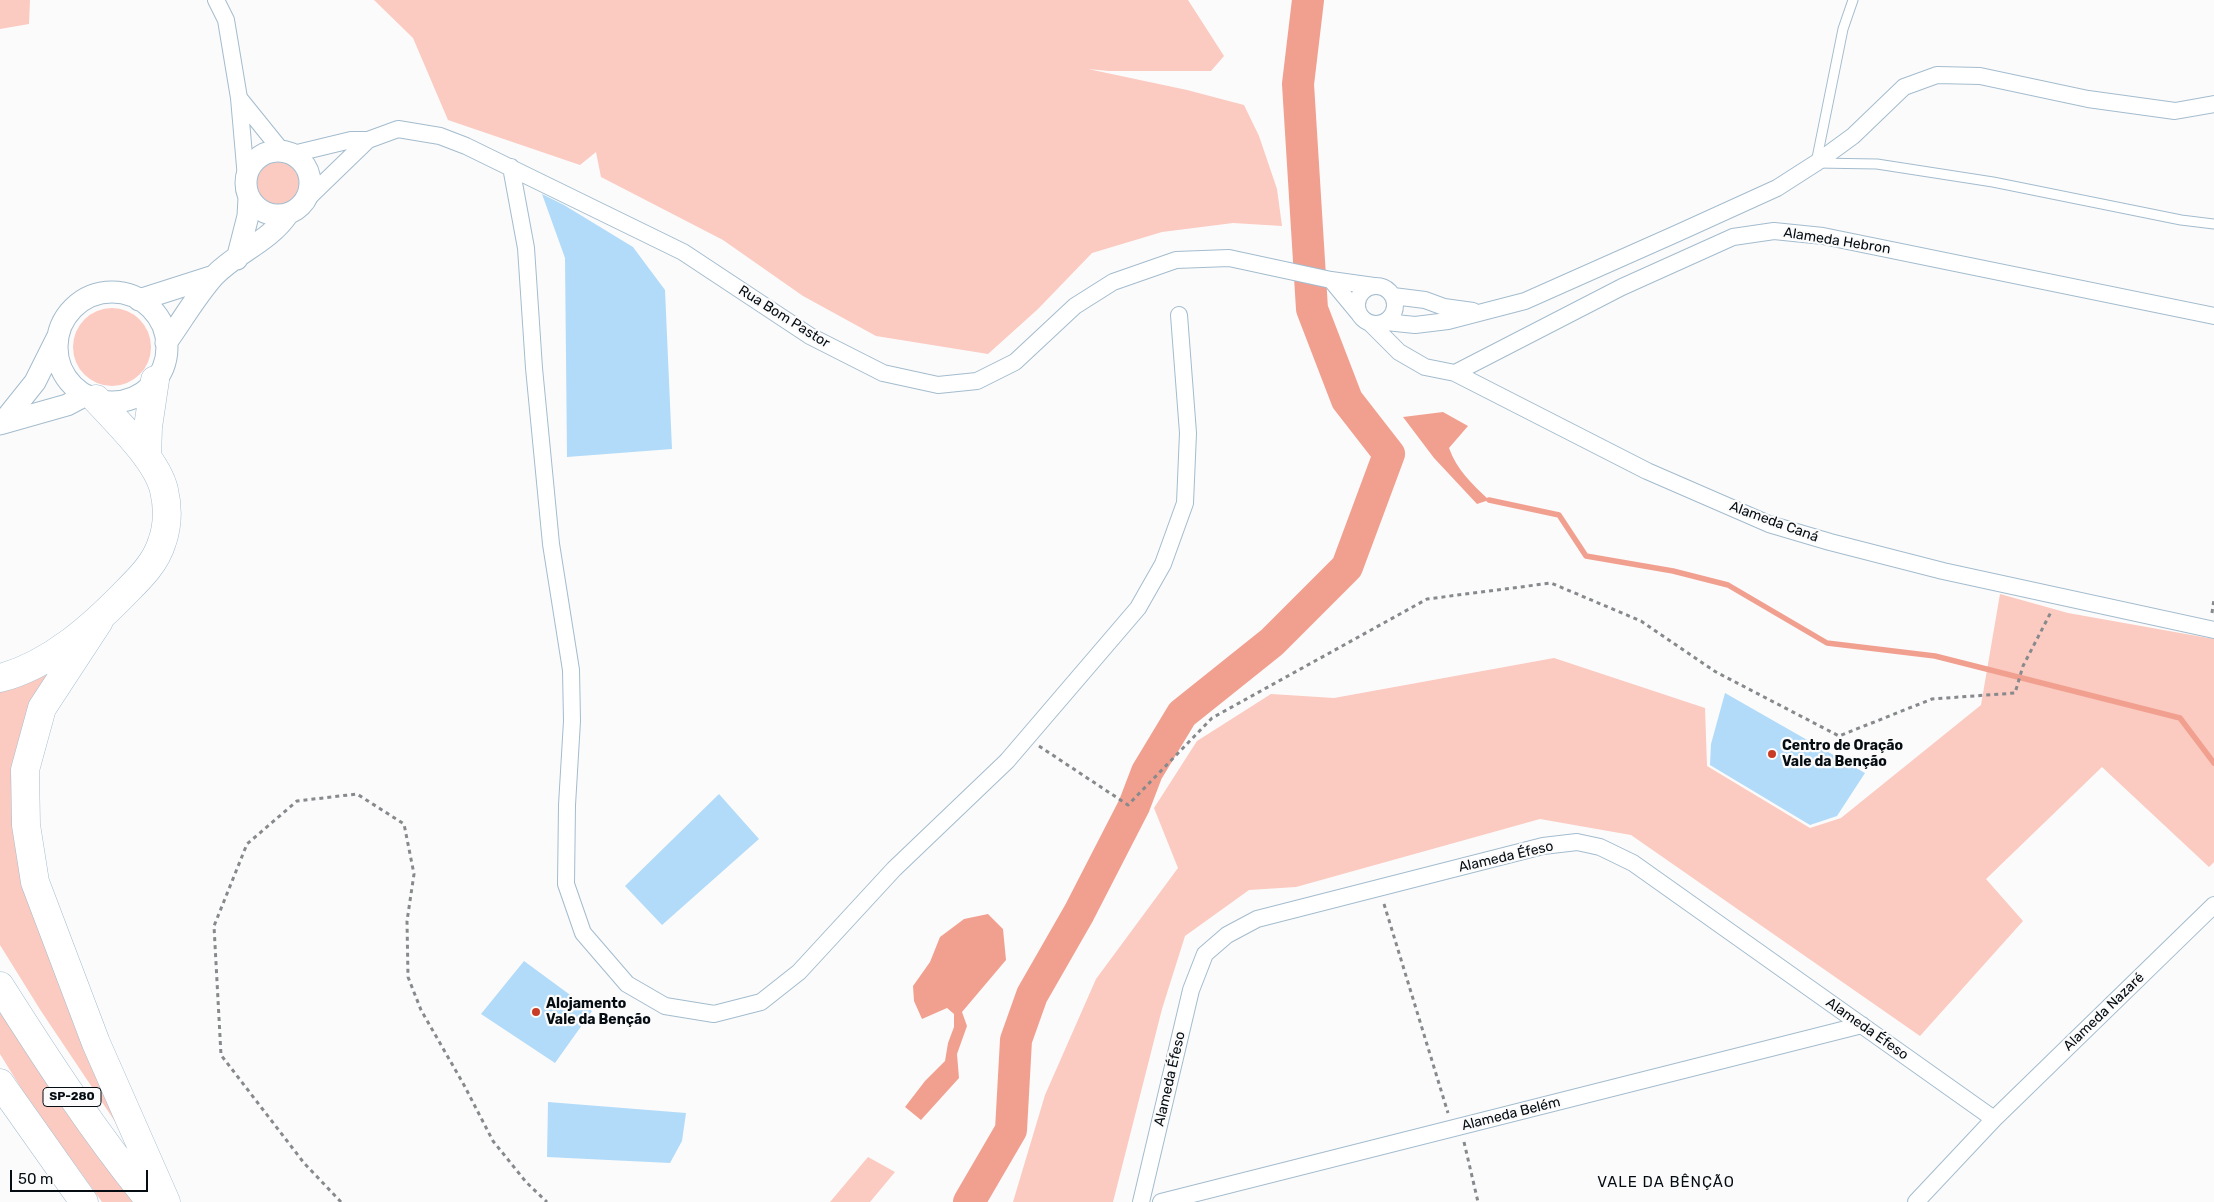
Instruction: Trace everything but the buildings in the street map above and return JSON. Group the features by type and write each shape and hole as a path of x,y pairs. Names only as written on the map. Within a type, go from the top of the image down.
{"highway":[{"path":"147,457 148,427 155,380"},
{"path":"0,678 13,674 48,657 98,621 147,570 162,544 167,519 164,488 147,457 91,397"},
{"path":"98,621 42,708 25,770 26,824 35,882 96,1043 166,1202"},
{"name":"SP-280","path":"0,986 57,1075 128,1173 152,1202"},
{"path":"0,1083 84,1202"}],"street":[{"path":"216,0 226,20 239,98 248,188 256,207 266,213 288,214 298,209 306,200 310,188 310,174 304,162 287,152 239,98"},
{"path":"1323,278 1372,320 1415,325 1432,324 1526,301 1777,188 1853,136 1904,87 1937,75 1980,76 2088,99 2175,111 2214,104"},
{"name":"Rua Bom Pastor","path":"287,152 351,140 368,140 398,129 440,136 466,146 683,252 810,336 883,373 938,385 977,381 1015,362 1075,306 1113,282 1176,260 1229,258 1323,278"},
{"name":"Rua Bom Pastor","path":"306,200 368,140"},
{"path":"237,258 248,216 248,169 257,158 268,152 287,152"},
{"path":"511,168 526,248 534,368 551,544 572,670 566,884 583,933 627,984 665,1006 714,1014 761,1002 799,972 894,869 1007,761 1138,608 1163,564 1185,503 1188,433 1179,315"},
{"path":"166,343 214,276 267,237 288,214"},
{"name":"Alameda Hebron","path":"1455,373 1630,283 1733,237 1774,231 1823,236 2214,316"},
{"path":"139,300 214,276"},
{"path":"1323,278 1382,287 1393,296 1425,300 1444,307 1482,313"},
{"path":"1372,320 1358,300 1361,294 1374,286"},
{"path":"1,423 35,382 68,313 88,297 114,292 127,294 150,308 164,330 166,356 155,380 146,390 135,396 109,401 91,397 73,386 59,364 57,338"},
{"path":"1372,320 1395,311 1393,296"},
{"name":"Alameda Caná","path":"1372,320 1399,352 1425,367 1455,373 1648,471 1769,524 1830,542 2059,597 2214,630"},
{"path":"1,423 91,397"},
{"name":"Alameda Éfeso","path":"1141,1202 1191,990 1205,954 1227,935 1256,919 1543,846 1577,842 1600,847 1633,863 1994,1119"},
{"name":"Alameda Nazaré","path":"1916,1202 1994,1119 2214,905"},
{"name":"Alameda Belém","path":"1161,1202 1862,1025"}],"lane":[{"path":"1853,0 1843,29 1816,163 1877,164 1993,182 2181,220 2214,224"}],"path":[{"path":"1026,738 1128,805 1212,718 1427,599 1551,583 1641,621 1716,672 1839,736 1932,699 2016,693 2023,666 2059,597"},
{"path":"342,1202 304,1162 221,1055 214,926 247,844 297,801 357,794 404,824 414,874 407,921 408,977 422,1010 493,1141 526,1182 547,1202"},
{"path":"1379,888 1457,1127 1478,1202"}],"shaded area":[{"path":"0,0 30,0 29,24 0,29"},
{"path":"374,0 1188,0 1224,56 1211,71 1109,71 1088,69 1187,90 1244,105 1259,136 1277,189 1282,226 1233,223 1162,232 1092,253 1038,309 988,354 876,336 803,296 723,240 601,177 596,152 580,165 448,120 413,38"},
{"path":"282,162 290,165 296,171 299,183 296,195 290,201 274,204 266,201 260,195 257,179 260,171 266,165"},
{"path":"104,308 120,308 134,314 145,325 151,339 151,355 145,369 134,380 120,386 104,386 90,380 79,369 73,355 73,339 79,325 90,314"},
{"path":"1443,412 1468,426 1449,448 1461,470 1489,500 1477,504 1434,458 1403,417"},
{"path":"2000,594 2068,613 2214,639 2214,862 2209,867 2102,767 1986,879 2023,921 1920,1036 1631,835 1540,819 1296,887 1249,890 1185,936 1162,1009 1113,1202 1013,1202 1045,1095 1096,979 1178,868 1154,808 1197,741 1271,694 1334,698 1554,658 1705,708 1707,766 1810,828 1841,818 1981,705"},
{"path":"56,664 16,765 118,1126 41,1011 0,945 0,691"},
{"path":"988,914 1003,929 1006,960 962,1012 967,1026 957,1054 959,1078 921,1120 905,1107 925,1081 945,1061 948,1043 954,1027 954,1014 947,1008 922,1019 914,1001 913,986 930,962 940,937 964,919"},
{"path":"0,1008 138,1202 102,1202 29,1101 0,1054"},
{"path":"868,1157 895,1172 870,1202 830,1202"}],"waterway":[{"path":"969,1202 1011,1130 1016,1040 1032,995 1079,913 1134,806 1147,772 1182,714 1272,642 1347,567 1389,454 1347,400 1312,309 1298,84 1308,0"},
{"path":"1489,500 1559,515 1586,556 1673,571 1728,585 1827,643 1935,656 2180,718 2214,763"}],"place":[{"name":"Centro de Oração Vale da Benção","path":"1772,754"},
{"name":"Alojamento Vale da Benção","path":"536,1012"}],"district":[{"name":"VALE DA BÊNÇÃO","path":"1666,1183"}]}
